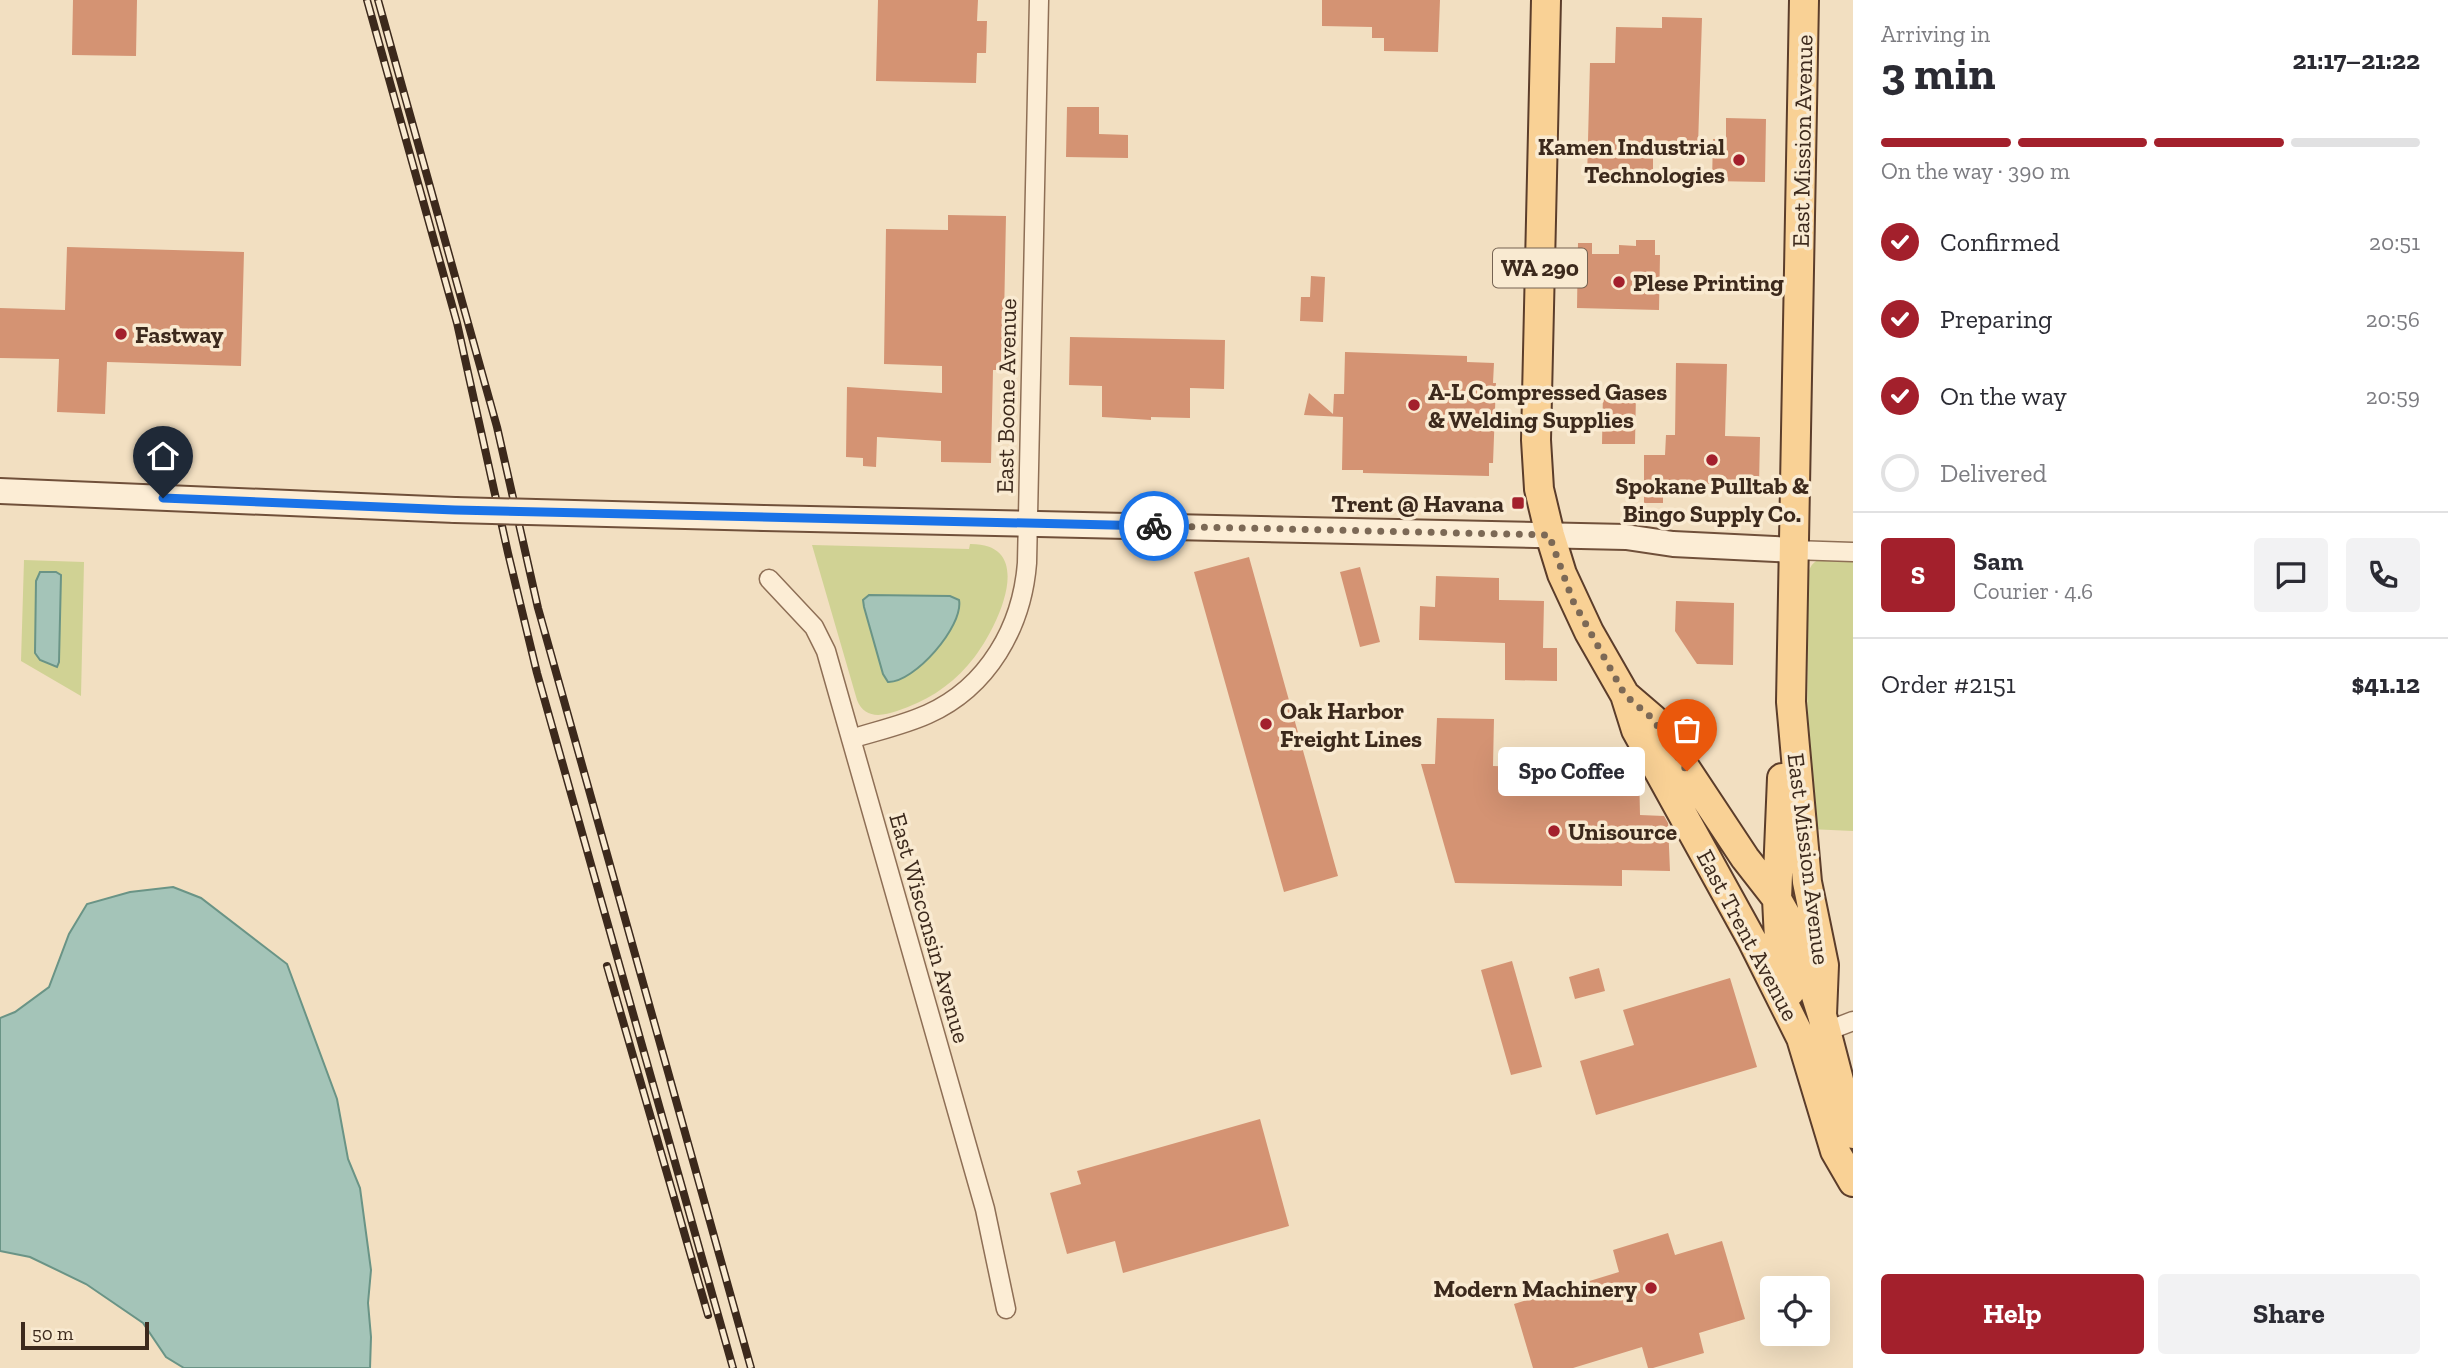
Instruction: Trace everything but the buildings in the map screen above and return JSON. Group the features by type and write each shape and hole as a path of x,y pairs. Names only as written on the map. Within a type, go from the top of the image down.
{"main road":[{"name":"East Trent Avenue","path":"1546,0 1536,440 1539,489 1549,535 1573,601 1625,695 1636,730 1746,928 1817,1028 1853,1134"},
{"name":"East Mission Avenue","path":"1804,0 1791,702 1807,882 1824,965 1817,1028"},
{"name":"East Trent Avenue","path":"1625,695 1653,719 1745,858 1777,899 1799,942 1817,1028 1835,1151 1853,1182"},
{"name":"East Mission Avenue","path":"1777,899 1780,789 1791,702"}],"street":[{"name":"East Boone Avenue","path":"851,739 909,721 944,706 960,695 991,664 1004,646 1021,603 1026,574 1028,522 1039,0"},
{"path":"0,491 381,507 764,518 1626,537 1673,544 1853,552"},
{"name":"East Wisconsin Avenue","path":"769,579 807,619 820,637 985,1209 1006,1309"},
{"path":"1817,1028 1853,1021"}],"green space":[{"path":"970,544 992,548 1004,559 1008,575 999,615 989,635 968,665 936,693 891,713 868,713 857,700 812,545 969,549"},
{"path":"1825,559 1853,560 1853,831 1809,829 1808,574 1814,563"},
{"path":"24,560 84,562 81,696 21,661"}],"shaded area":[{"path":"40,572 56,572 61,575 57,667 40,660 35,653 36,581"},
{"path":"869,595 950,596 959,600 958,611 946,638 935,651 911,673 899,680 888,682 883,674 864,607 863,600"},
{"path":"173,887 201,898 287,964 337,1099 348,1159 360,1188 371,1270 368,1303 370,1368 184,1368 166,1357 143,1323 86,1284 30,1257 0,1251 0,1018 15,1012 49,987 69,934 87,904 130,892"}],"railway":[{"path":"367,0 457,323 537,673 733,1368"},
{"path":"378,0 497,427 538,608 751,1368"},
{"path":"607,966 708,1315"}],"way so far":[{"path":"1154,526 1549,535 1573,601 1625,695 1653,719 1687,771"}],"place":[{"name":"Kamen Industrial Technologies","path":"1739,160"},
{"name":"Plese Printing","path":"1619,282"},
{"name":"Fastway","path":"121,334"},
{"name":"A-L Compressed Gases & Welding Supplies","path":"1414,405"},
{"name":"Spokane Pulltab & Bingo Supply Co.","path":"1712,460"},
{"name":"Trent @ Havana","path":"1518,503"},
{"name":"Oak Harbor Freight Lines","path":"1266,724"},
{"name":"Spo Coffee","path":"1687,771"},
{"name":"Unisource","path":"1554,831"},
{"name":"Modern Machinery","path":"1651,1288"}],"route":[{"path":"163,498 455,510 1154,526"}]}
